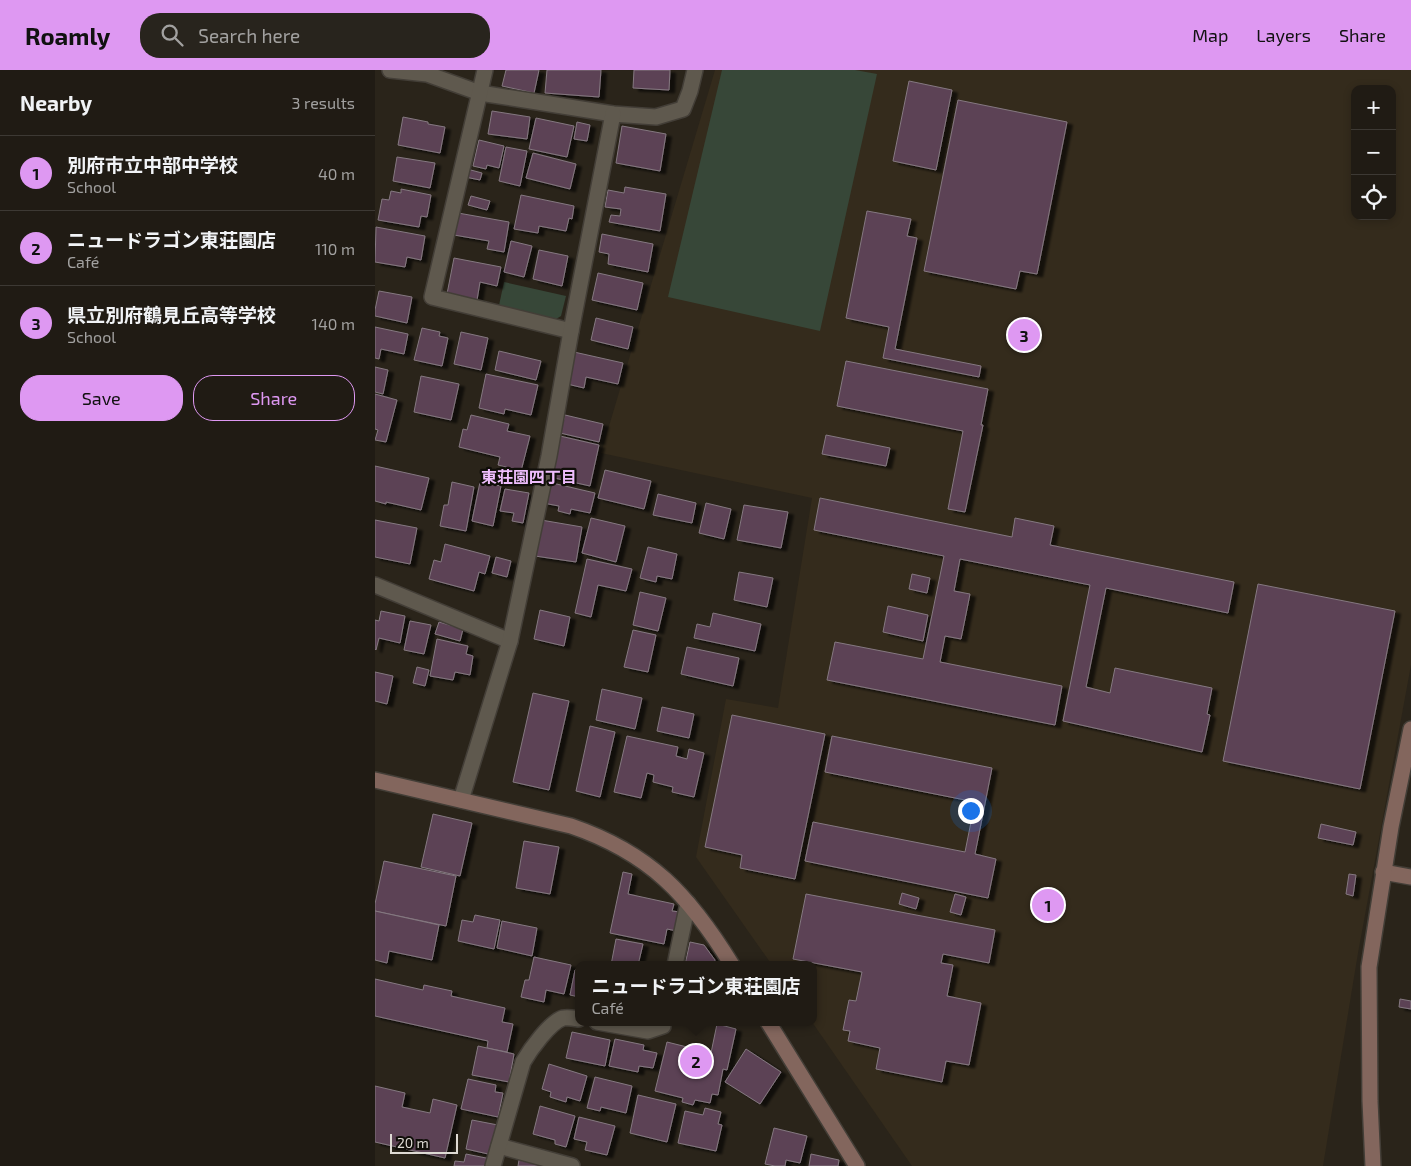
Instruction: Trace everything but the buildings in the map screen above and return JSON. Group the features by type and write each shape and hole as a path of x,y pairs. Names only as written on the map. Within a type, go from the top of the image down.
{"street":[{"path":"390,70 427,74 480,93 613,114 656,117 683,109 695,70"},
{"path":"485,70 432,297 571,331"},
{"path":"461,800 510,641 549,456 613,114"},
{"path":"375,584 510,641"},
{"path":"1373,1166 1370,1102 1369,967 1383,872 1411,729"},
{"path":"375,780 571,826 612,842 643,861 672,884 708,927 729,961"},
{"path":"1383,872 1411,877"},
{"path":"676,961 688,903"},
{"path":"493,1166 520,1069 527,1054 555,1022 561,1018 575,1018"},
{"path":"620,1026 648,1031 663,1026"},
{"path":"770,1026 857,1166"},
{"path":"499,1146 572,1166"}],"shaded area":[{"path":"715,70 1411,70 1411,665 1358,953 1323,1166 912,1166 815,1026 817,1026 817,961 769,961 696,857 726,699 778,708 812,498 601,453"}],"green space":[{"path":"722,70 855,70 877,74 820,331 668,297"},
{"path":"504,282 566,296 561,316 551,322 498,310"}],"place":[{"name":"県立別府鶴見丘高等学校","path":"1024,335"},
{"name":"別府市立中部中学校","path":"1048,905"},
{"name":"ニュードラゴン東荘園店","path":"696,1061"}],"district":[{"name":"東荘園四丁目","path":"529,477"}]}
